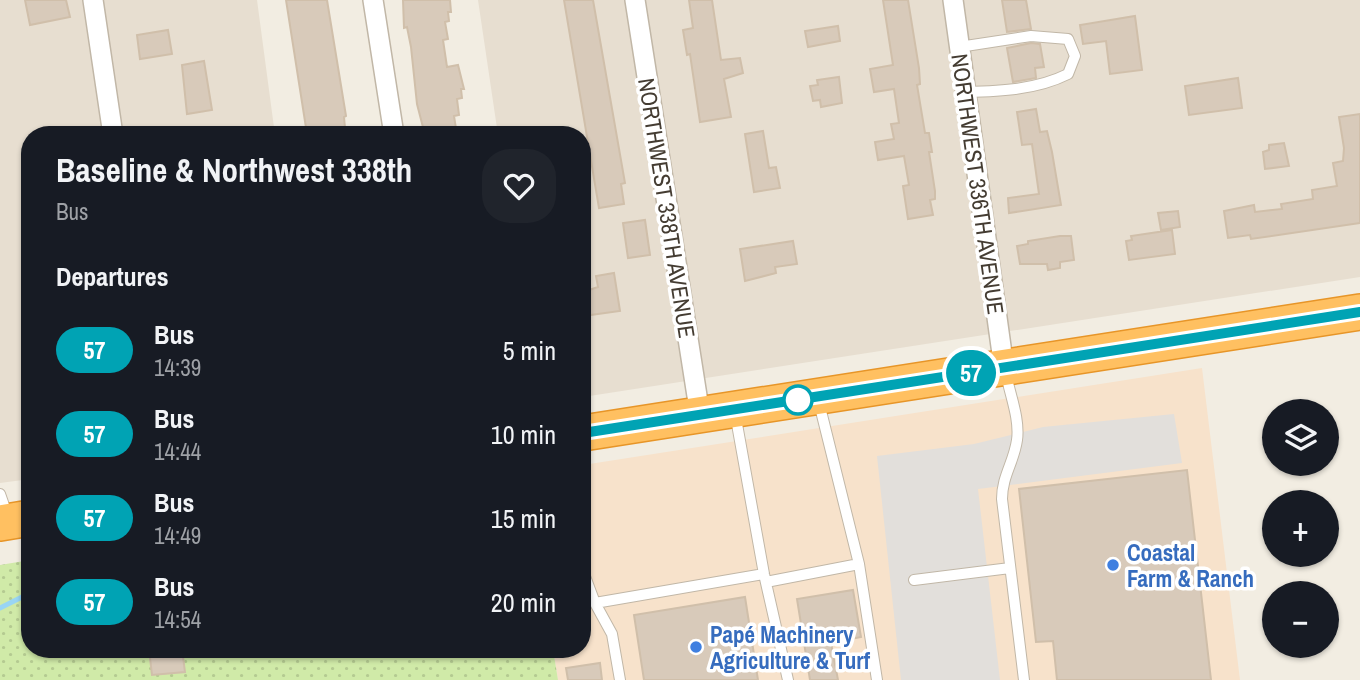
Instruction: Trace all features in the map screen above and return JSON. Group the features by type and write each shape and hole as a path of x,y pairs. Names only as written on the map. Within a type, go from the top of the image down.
{"highway":[{"path":"591,432 1360,312"}],"street":[{"path":"93,0 112,126"},
{"path":"373,0 393,126"},
{"name":"NORTHWEST 338TH AVENUE","path":"635,0 700,415"},
{"name":"NORTHWEST 336TH AVENUE","path":"953,0 1004,368"}],"lane":[{"path":"960,47 1048,35 1068,39 1075,56 1068,74 1051,83 1007,90 966,92"},
{"path":"1004,368 1016,420 1017,441 1002,480 1024,680"},
{"path":"817,396 859,564 877,680"},
{"path":"735,409 765,578 788,680"},
{"path":"595,603 859,564"},
{"path":"914,580 1010,568"},
{"path":"591,592 612,634 620,680"}],"shaded area":[{"path":"0,0 257,0 274,126 21,126 21,480 0,483"},
{"path":"478,0 1360,0 1360,277 591,396 591,126 497,126"},
{"path":"1202,368 1240,680 558,680 554,658 591,658 591,464"},
{"path":"1174,414 1182,463 978,489 1000,680 901,680 877,456 974,444 1043,427"}],"green space":[{"path":"21,562 21,658 554,658 558,680 0,680 0,565"}],"building":[{"path":"25,0 66,0 70,17 30,25"},
{"path":"286,0 327,0 346,116 345,126 306,126"},
{"path":"403,0 450,0 449,21 445,22 448,39 443,40 447,67 458,65 464,89 461,89 462,98 457,99 459,115 454,116 456,126 423,126 417,104 411,47 407,27 404,28"},
{"path":"564,0 593,0 625,183 621,184 624,204 599,208 591,160 591,126 585,126"},
{"path":"689,0 712,0 721,60 740,58 743,73 724,79 731,117 700,122 690,54 687,55 683,30 693,28"},
{"path":"883,0 908,0 919,68 920,84 917,85 925,133 929,133 932,152 929,152 935,191 935,199 930,200 933,215 908,219 903,186 909,185 904,156 878,160 875,142 894,139 891,124 899,123 894,89 874,92 870,69 893,65"},
{"path":"1002,0 1026,0 1031,29 1007,32"},
{"path":"1135,16 1142,70 1110,74 1106,41 1083,44 1080,25"},
{"path":"838,26 840,41 808,47 805,31"},
{"path":"168,30 172,54 140,59 137,35"},
{"path":"1040,44 1044,67 1035,68 1036,78 1013,82 1007,48"},
{"path":"204,61 212,110 187,114 182,65"},
{"path":"839,77 842,103 821,107 820,100 813,101 810,86 818,85 817,80"},
{"path":"1238,78 1242,108 1189,115 1185,86"},
{"path":"1036,109 1040,132 1047,131 1061,205 1009,213 1008,198 1039,194 1032,144 1022,145 1017,112"},
{"path":"1360,114 1360,223 1251,239 1250,235 1228,238 1224,211 1254,205 1255,212 1282,209 1281,204 1313,199 1312,190 1337,186 1333,163 1343,161 1344,148 1339,117"},
{"path":"763,131 769,168 776,167 780,188 754,192 745,134"},
{"path":"1284,143 1289,166 1265,169 1263,152 1269,150 1269,145"},
{"path":"1178,211 1180,227 1161,230 1158,213"},
{"path":"645,220 650,255 628,258 623,223"},
{"path":"1172,230 1175,254 1129,260 1126,241 1132,240 1131,236"},
{"path":"1071,236 1074,260 1060,262 1060,268 1048,270 1047,264 1020,264 1017,246 1028,244 1028,241"},
{"path":"793,241 797,264 775,267 776,273 745,281 740,249"},
{"path":"614,273 620,311 591,315 591,289 598,287 596,276"},
{"name":"Coastal Farm & Ranch","path":"1187,470 1211,680 1057,680 1053,641 1036,642 1019,489"},
{"path":"853,590 861,637 831,643 838,680 810,680 797,599"},
{"name":"Papé Machinery Agriculture & Turf","path":"745,597 758,680 644,680 634,615"},
{"path":"150,658 183,658 185,672 152,675"},
{"path":"600,663 602,680 568,680 566,668"}],"waterway":[{"path":"0,608 21,598"}],"bus line":[{"name":"57","path":"591,432 1360,312"}],"place":[{"name":"Coastal Farm & Ranch","path":"1113,565"},
{"name":"Papé Machinery Agriculture & Turf","path":"696,647"}]}
